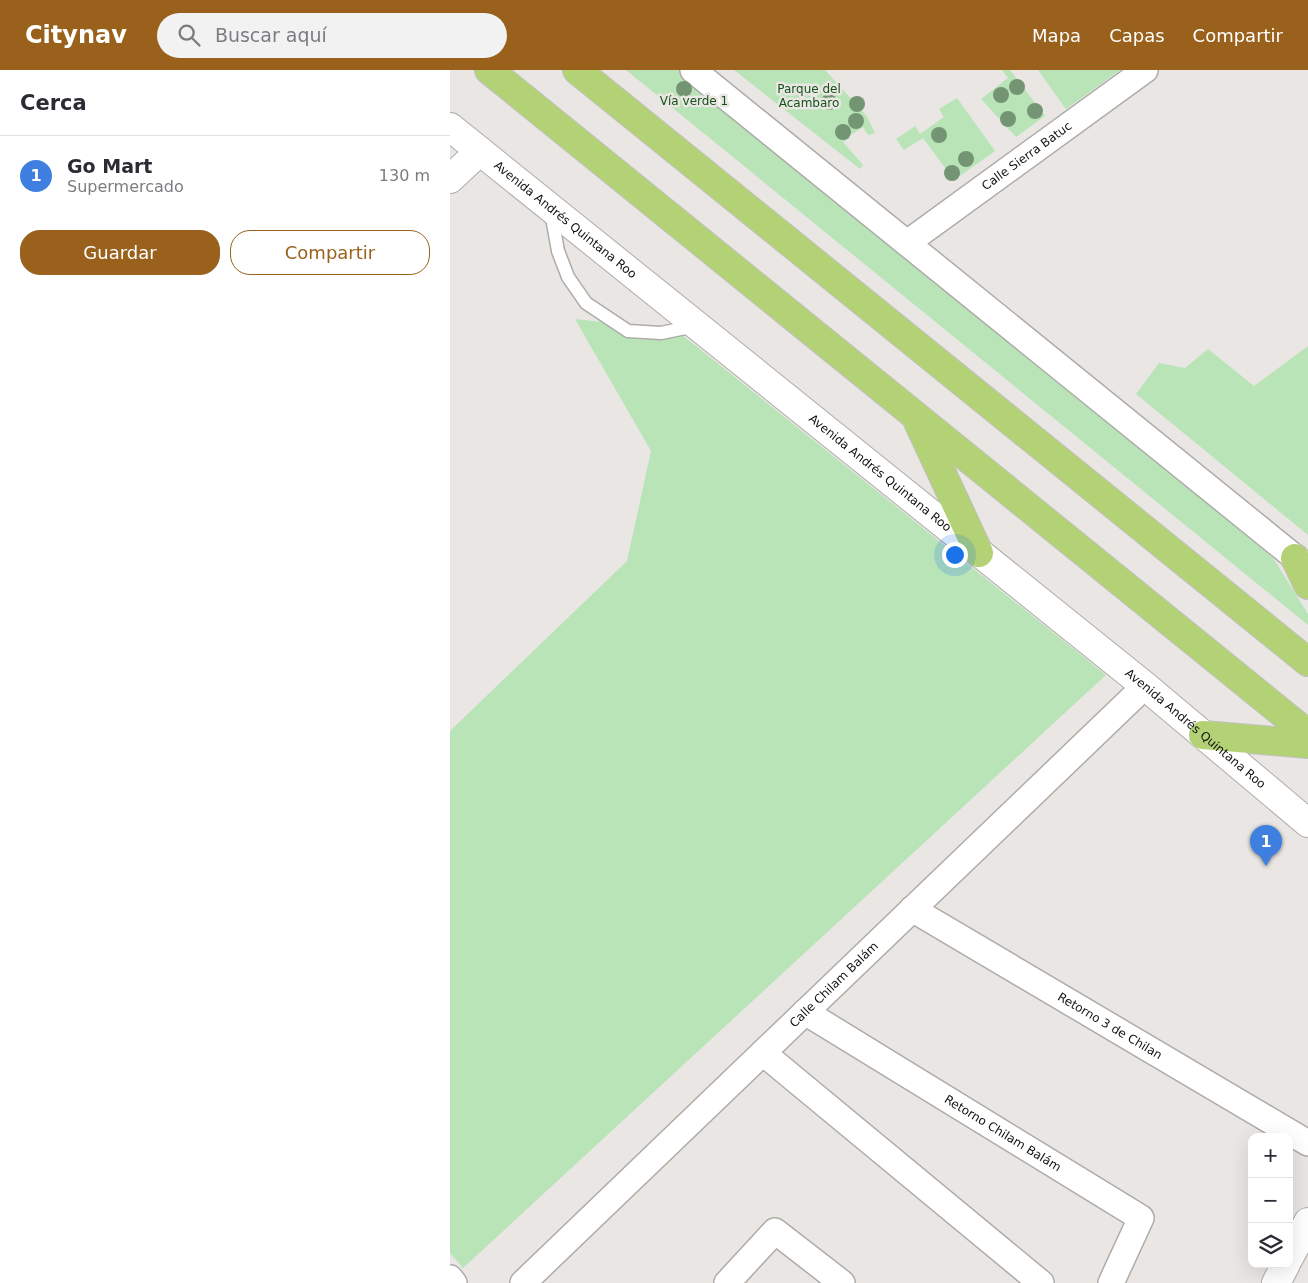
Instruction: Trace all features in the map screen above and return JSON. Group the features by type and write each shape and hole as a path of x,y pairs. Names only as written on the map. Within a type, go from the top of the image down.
{"main road":[{"path":"489,70 1308,734"},
{"path":"577,70 1308,662"},
{"path":"916,416 979,553"},
{"path":"1302,563 1308,585"},
{"path":"1203,735 1308,744"}],"street":[{"path":"693,70 1302,563"},
{"name":"Calle Sierra Batuc","path":"907,243 1145,70"},
{"name":"Avenida Andrés Quintana Roo","path":"450,127 1145,686 1308,823"},
{"path":"450,179 480,151"},
{"name":"Calle Chilam Balám","path":"523,1283 1145,686"},
{"name":"Retorno 3 de Chilan","path":"912,909 1308,1143"},
{"name":"Retorno Chilam Balám","path":"805,1012 1141,1218 1111,1283"},
{"path":"762,1053 1041,1283"},
{"path":"1293,1250 1308,1222"},
{"path":"727,1283 774,1231 842,1283"},
{"path":"1276,1283 1284,1268"},
{"path":"450,1278 454,1283"}],"lane":[{"path":"550,207 558,251 568,277 586,303 628,331 661,333 697,326"}],"green space":[{"name":"Vía verde 1","path":"626,70 685,70 1251,531 1275,561 1308,614 1308,625"},
{"name":"Parque del Acambaro","path":"734,70 825,70 866,115 875,133 868,135 863,127 843,142 863,165 860,169"},
{"path":"1002,70 1010,70 1045,116 1016,137 981,99 1008,78"},
{"path":"1038,70 1120,70 1066,109"},
{"path":"957,98 995,151 954,180 923,138 904,150 896,139 915,126 920,134 944,117 939,109"},
{"path":"575,319 676,330 1106,675 463,1268 450,1253 450,731 627,561 651,451"},
{"path":"1308,346 1308,535 1136,394 1159,363 1185,368 1208,349 1254,386"}],"place":[{"name":"Go Mart","path":"1266,866"}]}
